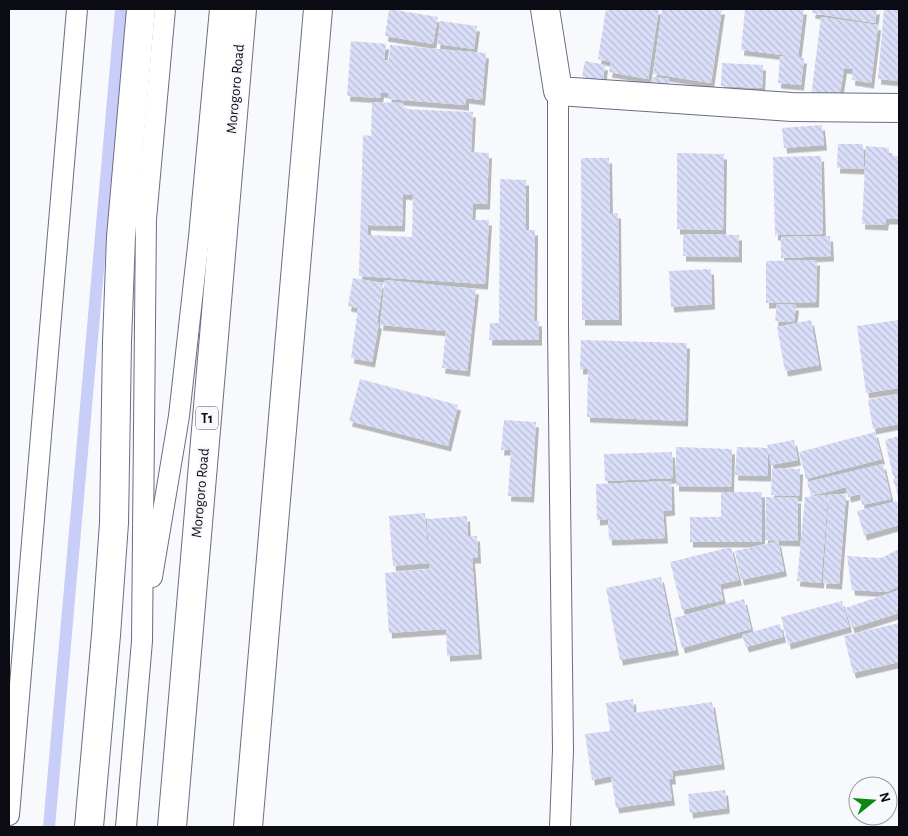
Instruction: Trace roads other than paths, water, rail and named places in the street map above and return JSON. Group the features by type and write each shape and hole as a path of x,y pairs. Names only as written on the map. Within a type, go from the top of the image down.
{"main road":[{"path":"89,827 114,523 121,237 141,9"},
{"name":"Morogoro Road","path":"172,827 242,9"},
{"path":"248,827 318,9"},
{"path":"546,9 558,91 792,107 899,108"}],"lane":[{"path":"9,814 77,9"},
{"name":"Morogoro Road","path":"126,827 142,640 146,219 165,9"},
{"name":"Morogoro Road","path":"142,640 179,416 199,237 220,9"},
{"path":"558,91 558,327 563,750 560,827"}],"waterway":[{"path":"49,827 121,9"}]}
